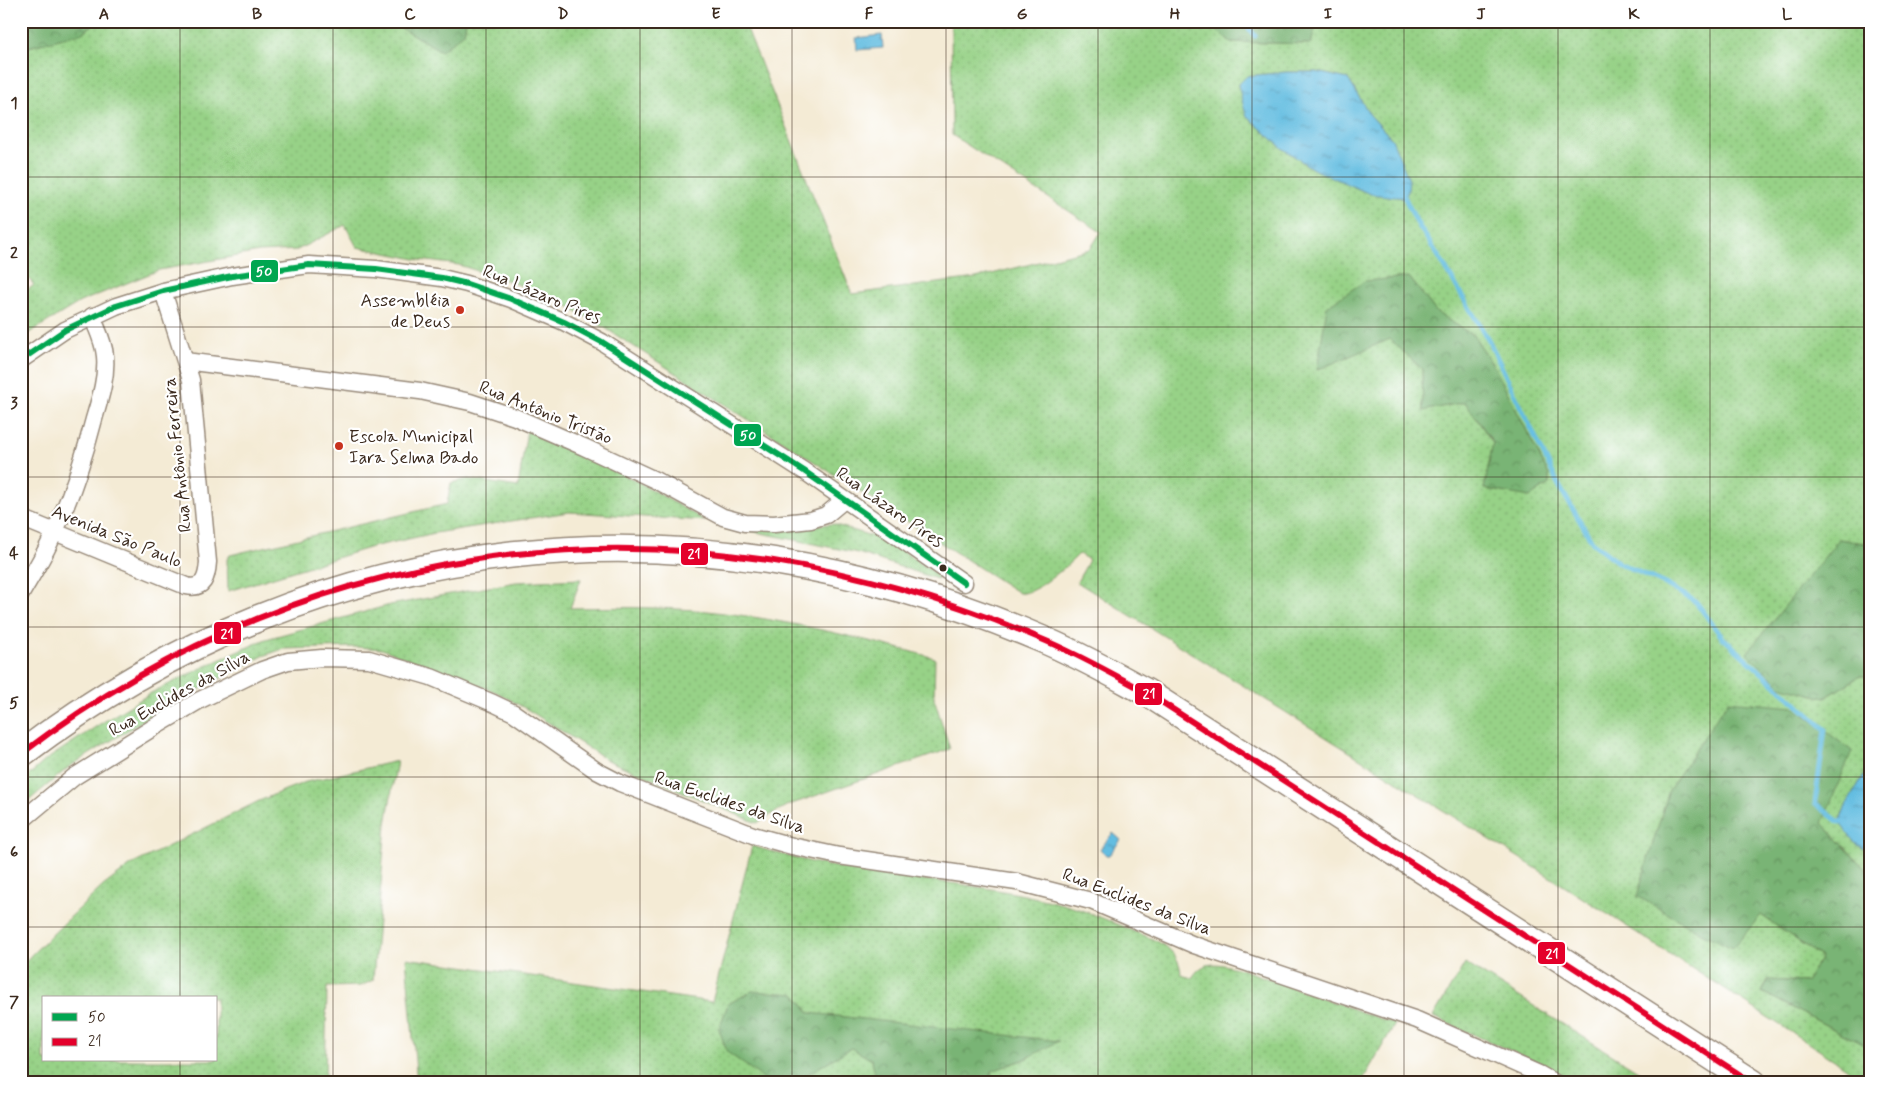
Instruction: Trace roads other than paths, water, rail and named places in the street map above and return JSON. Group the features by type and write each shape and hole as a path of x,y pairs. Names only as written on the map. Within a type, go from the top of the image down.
{"main road":[{"path":"21,754 65,722 133,680 199,644 259,616 322,594 385,576 506,554 581,549 647,548 778,560 843,574 936,599 1039,637 1116,676 1154,698 1753,1083"}],"street":[{"name":"Rua Lázaro Pires","path":"21,360 65,330 92,316 163,291 232,276 309,265 406,272 467,284 534,308 602,342 804,471 964,583"},
{"name":"Rua Antônio Ferreira","path":"163,291 192,389 208,562 206,578 199,586"},
{"path":"21,594 54,532 86,448 104,382 104,348 92,316"},
{"name":"Rua Antônio Tristão","path":"185,361 420,391 470,402 515,418 584,447 655,480 723,517 745,523 774,524 811,520 826,514 844,500"},
{"name":"Avenida São Paulo","path":"21,518 186,586 199,586"},
{"name":"Rua Euclides da Silva","path":"21,821 74,777 200,700 262,670 288,661 322,658 369,659 431,678 493,703 514,713 591,766 620,783 752,834 792,846 839,856 1017,882 1091,901 1194,945 1417,1020 1539,1074 1555,1083"}],"water":[{"path":"882,35 883,48 857,50 856,38"},
{"path":"1286,72 1317,72 1348,79 1370,115 1392,139 1409,180 1405,198 1370,194 1313,169 1282,148 1246,115 1238,85 1247,76"},
{"path":"1870,764 1870,853 1855,843 1839,822"},
{"path":"1113,833 1121,840 1109,855 1106,855 1100,849"}],"waterway":[{"path":"1243,21 1255,36"},
{"path":"1402,192 1417,223 1489,341 1558,484 1593,543 1619,563 1667,585 1696,602 1722,637 1825,729 1815,803 1839,822 1845,821"}],"place":[{"name":"Assembléia de Deus","path":"460,310"},
{"name":"Escola Municipal Iara Selma Bado","path":"339,446"}]}
